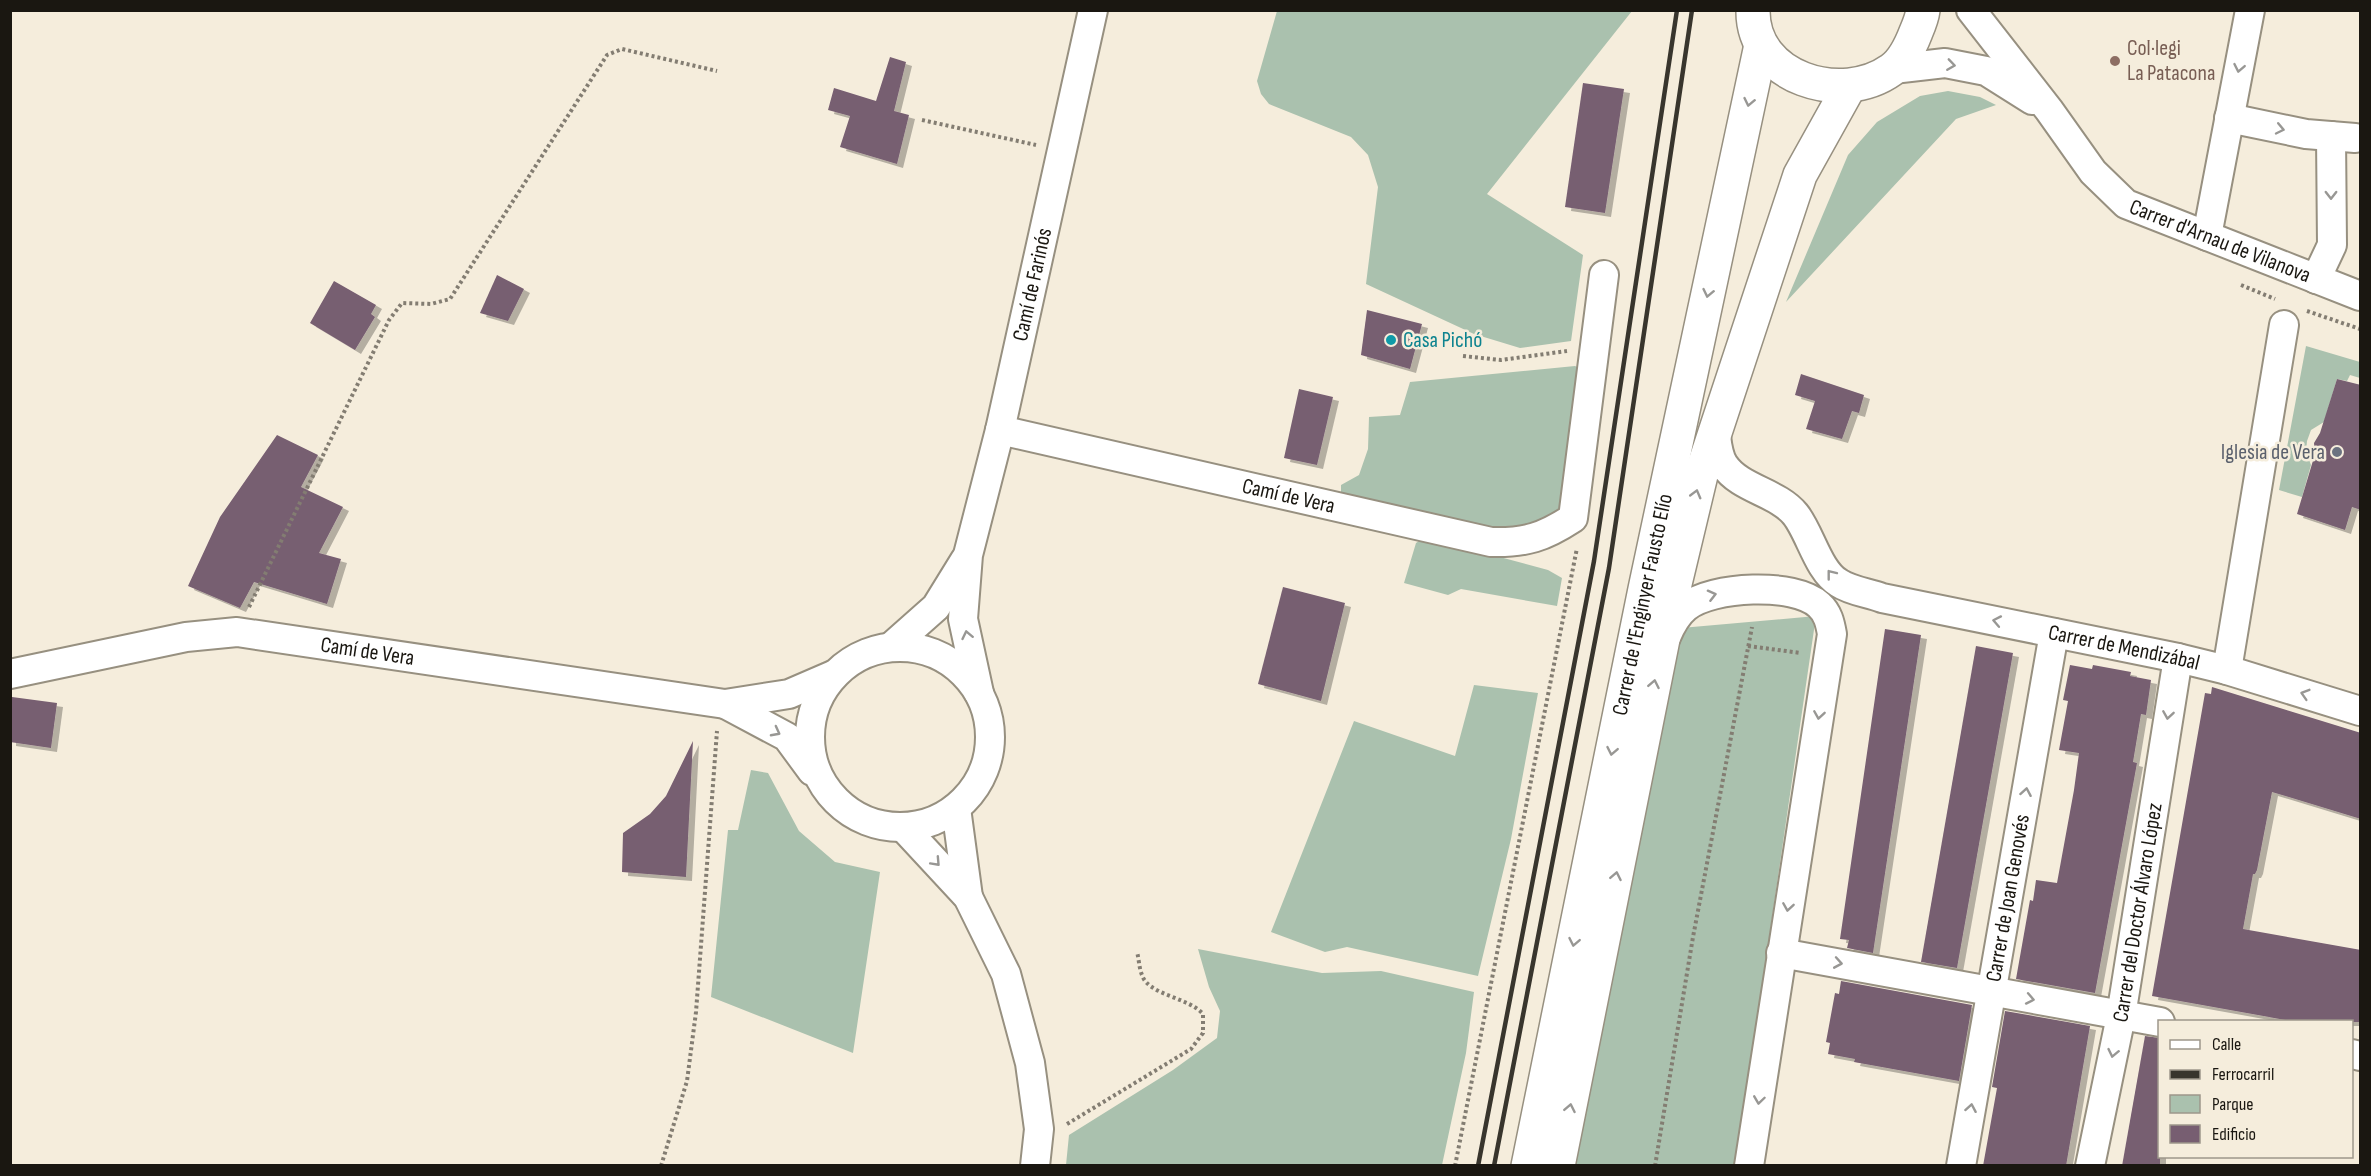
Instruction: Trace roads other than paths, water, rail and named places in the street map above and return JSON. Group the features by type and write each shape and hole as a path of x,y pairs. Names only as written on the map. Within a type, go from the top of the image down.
{"main road":[{"path":"1753,10 1761,45 1778,64 1799,78 1823,86 1849,87 1872,81 1893,69 1911,45 1923,10"},
{"name":"Carrer de l'Enginyer Fausto Elío","path":"1528,1166 1647,578 1761,45"},
{"name":"Carrer de l'Enginyer Fausto Elío","path":"1558,1166 1685,536 1715,429 1800,175 1849,87"}],"street":[{"name":"Camí de Farinós","path":"979,693 963,619 968,555 1000,430 1093,10"},
{"name":"Carrer d'Arnau de Vilanova","path":"1971,10 2049,110 2093,172 2126,204 2361,296"},
{"path":"2207,236 2250,10"},
{"name":"Carrer d'Arnau de Vilanova","path":"1893,69 1945,63 1986,71 2049,110"},
{"path":"2229,118 2306,134 2343,137 2331,245 2316,279"},
{"name":"Camí de Vera","path":"1000,430 1491,542 1519,543 1556,529 1573,518 1604,275"},
{"path":"2227,670 2284,326"},
{"name":"Carrer de Mendizábal","path":"1715,429 1718,452 1724,465 1736,477 1786,505 1796,515 1828,573 1838,583 1882,598 2178,658 2227,670 2361,711"},
{"name":"Camí de Farinós","path":"892,646 936,607 968,555"},
{"name":"Carrer de l'Enginyer Fausto Elío","path":"1661,650 1672,622 1685,607 1701,598 1722,592 1784,591 1809,598 1820,606 1829,618 1830,646"},
{"name":"Carrer de Mendizábal","path":"1830,646 1838,618 1848,608 1860,602 1882,598"},
{"name":"Camí de Vera","path":"10,675 186,637 237,632 725,704 789,694 833,675"},
{"name":"Carrer de Joan Genovés","path":"1961,1166 2054,633"},
{"path":"892,646 917,648 942,657 963,672 979,693 988,716 991,742 986,767 974,790 956,808 932,822 904,828 879,826 856,817 836,802 821,783 810,756 809,727 817,699 833,675 850,661 870,651 892,646"},
{"path":"1749,1166 1830,646"},
{"name":"Carrer del Doctor Álvaro López","path":"2090,1166 2121,1016 2178,658"},
{"name":"Camí de Vera","path":"725,704 787,737 821,783"},
{"path":"956,808 968,897"},
{"path":"904,828 968,897 1006,974 1030,1063 1039,1129 1036,1156"},
{"path":"1781,953 2158,1022"}],"railway":[{"path":"1478,1166 1594,561 1677,10"},
{"path":"1494,1166 1609,568 1692,10"}],"place":[{"name":"Col·legi La Patacona","path":"2115,61"},
{"name":"Casa Pichó","path":"1391,340"},
{"name":"Iglesia de Vera","path":"2337,452"}]}
